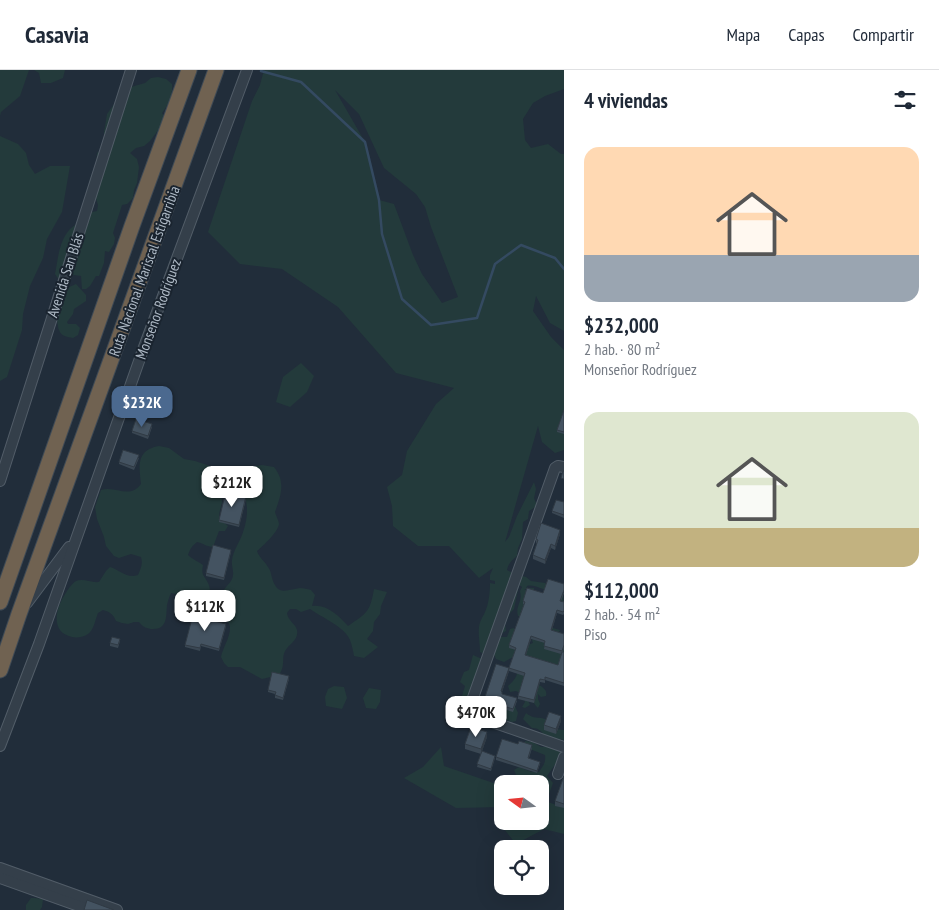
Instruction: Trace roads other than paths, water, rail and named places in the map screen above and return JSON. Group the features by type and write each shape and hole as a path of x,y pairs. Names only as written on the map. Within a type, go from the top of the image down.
{"highway":[{"name":"Ruta Nacional Mariscal Estigarribia","path":"0,600 189,70"},
{"name":"Ruta Nacional Mariscal Estigarribia","path":"0,670 216,70"}],"street":[{"name":"Avenida San Blás","path":"0,481 131,70"},
{"name":"Monseñor Rodríguez","path":"0,746 247,70"},
{"path":"564,467 558,466 555,468 470,706 472,712 478,717 564,747"},
{"path":"19,614 76,538"},
{"path":"558,774 564,757"},
{"path":"0,868 117,910"},
{"path":"0,878 90,910"}],"waterway":[{"path":"261,71 301,82 365,142 379,200 382,234 402,299 431,325 477,318 495,264 521,245 555,258 564,269"}]}
